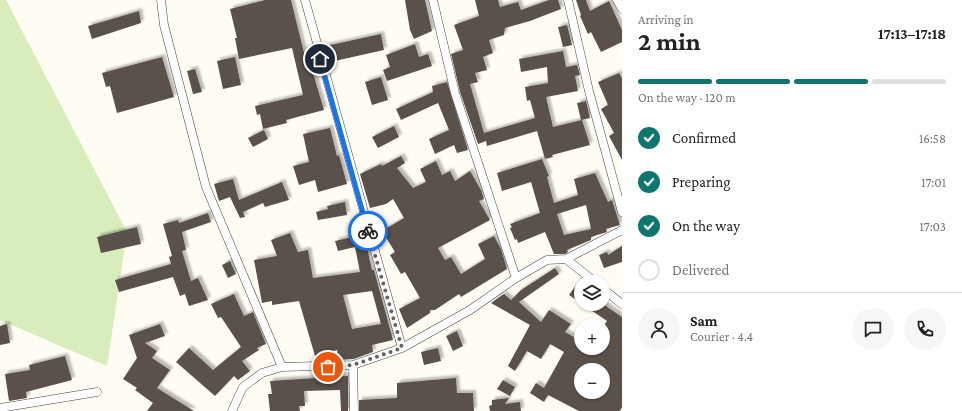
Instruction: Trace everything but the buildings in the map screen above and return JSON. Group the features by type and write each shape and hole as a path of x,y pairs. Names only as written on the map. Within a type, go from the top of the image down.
{"street":[{"path":"161,0 164,25 206,187 282,367"},
{"path":"305,0 402,348"},
{"path":"433,0 455,93 516,278"},
{"path":"568,0 589,91 622,212"},
{"path":"617,0 622,9"},
{"path":"232,411 242,387 262,373 282,367 353,365 402,348 470,310 516,278 547,260 566,259 622,230"},
{"path":"566,259 586,275"},
{"path":"610,295 622,304"},
{"path":"353,365 354,411"},
{"path":"0,408 97,392"}],"green space":[{"path":"0,0 6,0 127,232 107,366 0,320"}],"way so far":[{"path":"328,367 353,365 402,348 368,231"}],"route":[{"path":"320,59 368,231"}]}
